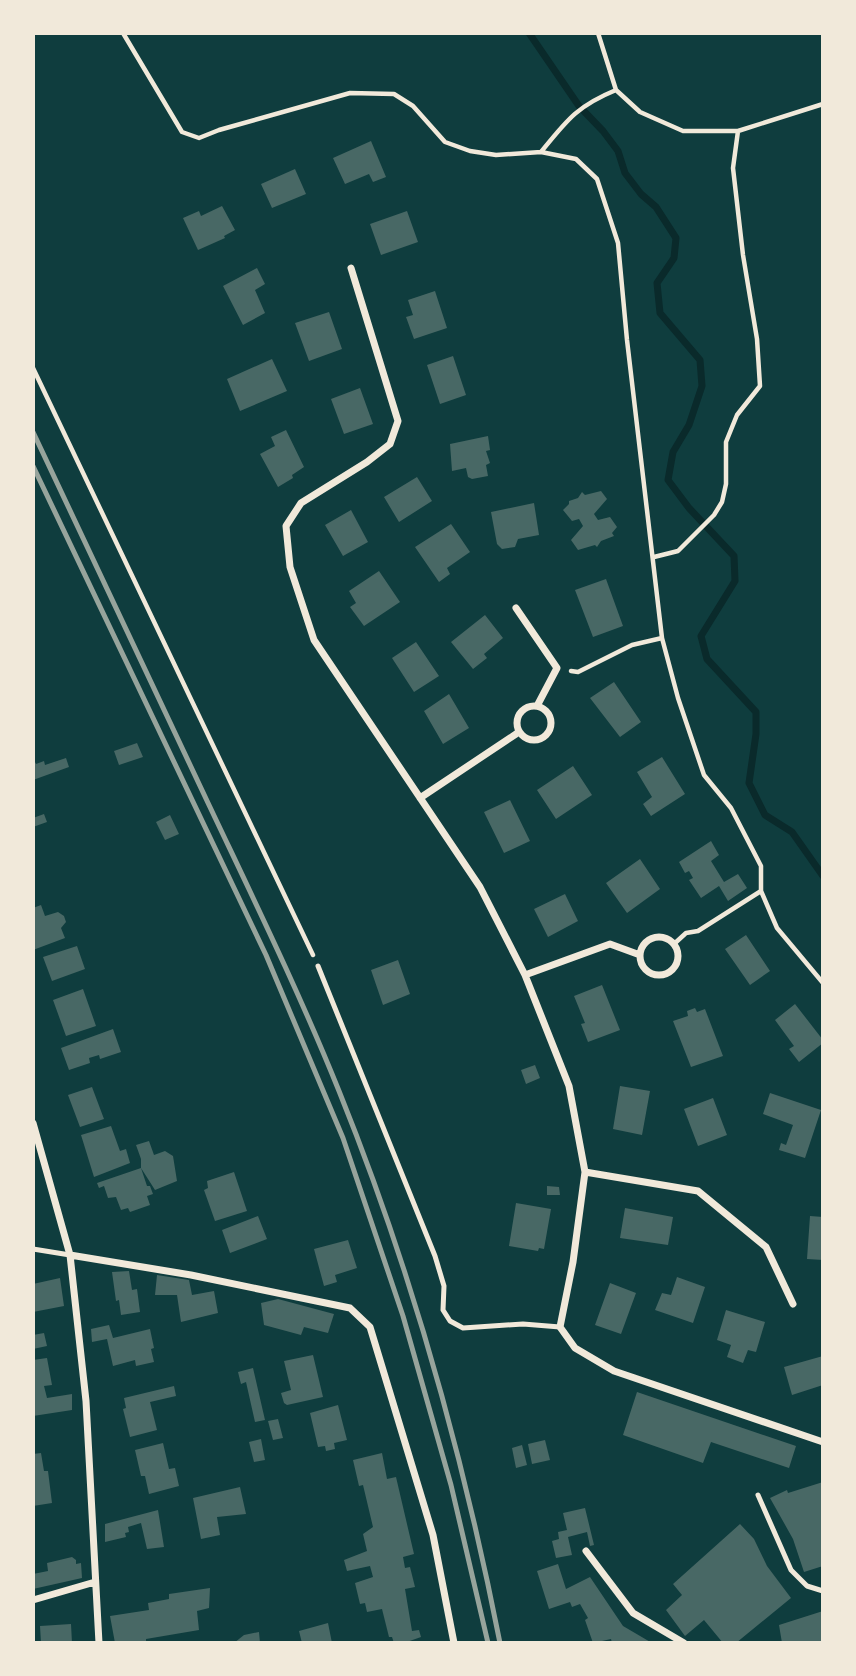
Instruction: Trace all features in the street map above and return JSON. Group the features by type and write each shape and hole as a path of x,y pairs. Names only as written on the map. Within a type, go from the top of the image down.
{"street":[{"path":"351,268 398,421 390,444 367,462 301,503 286,526 290,567 314,640 480,887 525,975 569,1086 585,1172 573,1262 560,1327 575,1348 614,1371 823,1443"},
{"path":"516,608 557,668 537,706"},
{"path":"537,706 547,711 552,721 549,733 534,741 523,737 517,722 521,711 537,706"},
{"path":"420,798 519,732"},
{"path":"663,938 674,944 677,963 674,968 664,974 653,974 643,967 640,955 645,943 650,939 663,938"},
{"path":"525,975 610,944 640,955"},
{"path":"33,1123 71,1255 86,1401 99,1643"},
{"path":"585,1172 698,1191 766,1247 793,1304"},
{"path":"71,1255 191,1275 350,1308 370,1327 433,1535 454,1643"},
{"path":"586,1551 633,1613 684,1643"},
{"path":"33,1600 95,1582"}],"lane":[{"path":"318,966 435,1256 444,1286 443,1310 450,1321 463,1328 523,1324 560,1327"},
{"path":"33,1249 71,1255"},
{"path":"758,1495 792,1570 807,1586 823,1591"}],"path":[{"path":"123,33 182,131 198,138 350,93 394,94 413,106 445,142 470,151 496,155 541,152 576,159 597,179 618,243 662,638 678,698 704,775 731,808 761,866 761,891 777,928 823,983"},
{"path":"598,33 616,90 640,112 683,131 738,131 823,104"},
{"path":"541,152 572,114 592,100 616,90"},
{"path":"654,557 678,551 714,515 722,502 726,484 726,442 737,415 760,386 757,339 743,255 733,168 738,131"},
{"path":"33,368 318,966"},
{"path":"557,668 578,672 632,645 662,638"},
{"path":"674,944 686,933 698,930 761,891"}],"building":[{"path":"371,141 386,177 373,182 369,174 345,184 333,158"},
{"path":"295,169 306,194 272,208 261,184"},
{"path":"222,206 235,230 224,236 225,238 198,250 183,218 199,211 201,216"},
{"path":"407,211 418,242 381,255 370,224"},
{"path":"257,268 265,284 255,290 265,313 243,325 223,286"},
{"path":"435,291 447,328 414,339 406,317 413,315 408,300"},
{"path":"329,312 342,349 309,361 295,323"},
{"path":"453,356 466,395 440,404 427,365"},
{"path":"272,359 287,391 240,411 227,379"},
{"path":"360,388 373,424 344,434 331,399"},
{"path":"286,430 304,467 278,487 260,454 275,446 271,437"},
{"path":"488,436 488,476 472,479 468,477 466,468 452,471 450,444"},
{"path":"417,477 432,501 399,522 384,497"},
{"path":"601,491 607,499 594,514 598,520 610,517 617,527 612,533 614,536 601,541 597,547 595,545 578,550 571,540 583,526 579,519 572,521 563,510 569,501 578,498 582,492 585,495"},
{"path":"534,503 539,535 518,539 515,547 502,549 497,544 491,512"},
{"path":"351,510 368,542 343,556 325,525"},
{"path":"451,524 470,552 447,568 450,574 439,582 415,547"},
{"path":"379,571 400,602 364,626 350,607 356,603 349,591"},
{"path":"606,579 623,626 593,637 575,590"},
{"path":"485,615 503,638 484,654 487,658 473,669 451,642"},
{"path":"416,642 439,676 414,692 392,658"},
{"path":"614,682 641,722 620,737 590,698"},
{"path":"449,694 469,728 443,744 424,711"},
{"path":"137,743 143,757 119,765 114,751"},
{"path":"662,757 685,794 651,816 643,804 652,797 637,772"},
{"path":"33,758 36,764 44,761 45,765 66,758 69,767 33,780"},
{"path":"573,766 592,795 556,819 537,790"},
{"path":"510,800 530,841 504,853 484,812"},
{"path":"44,814 47,822 33,827 33,818"},
{"path":"170,815 179,834 165,840 156,822"},
{"path":"711,841 719,855 711,861 724,882 738,874 747,888 728,901 719,886 701,898 689,880 693,878 689,871 685,873 679,862"},
{"path":"640,859 660,889 627,913 606,883"},
{"path":"565,894 578,921 548,937 534,909"},
{"path":"41,905 45,916 58,912 64,916 66,922 61,928 65,938 33,950 33,908"},
{"path":"746,935 770,971 750,985 725,949"},
{"path":"77,946 85,969 52,981 43,957"},
{"path":"398,960 410,994 383,1005 371,970"},
{"path":"602,985 620,1030 588,1042 581,1024 585,1023 574,996"},
{"path":"83,989 96,1026 66,1036 53,1000"},
{"path":"795,1004 823,1040 823,1043 799,1062 789,1049 794,1046 775,1020"},
{"path":"695,1008 697,1012 705,1009 723,1056 691,1067 673,1021 688,1016 687,1011"},
{"path":"113,1029 121,1052 100,1059 99,1055 89,1058 90,1063 69,1070 61,1048"},
{"path":"535,1065 540,1078 526,1084 521,1070"},
{"path":"620,1086 650,1091 642,1135 613,1129"},
{"path":"92,1087 104,1119 80,1127 68,1095"},
{"path":"770,1093 821,1110 805,1158 779,1150 781,1143 786,1145 793,1125 763,1114"},
{"path":"713,1098 727,1135 698,1146 684,1109"},
{"path":"111,1126 120,1151 126,1149 130,1163 94,1177 81,1135"},
{"path":"149,1141 154,1155 165,1151 173,1156 177,1181 155,1190 141,1168 136,1145"},
{"path":"141,1168 153,1194 147,1196 150,1205 130,1212 128,1208 121,1210 116,1197 108,1198 104,1186 99,1188 97,1183"},
{"path":"234,1172 247,1211 215,1221 204,1190 208,1188 207,1181"},
{"path":"547,1186 559,1187 560,1195 547,1195"},
{"path":"516,1203 551,1209 544,1249 539,1248 538,1251 509,1246"},
{"path":"625,1208 673,1217 668,1245 620,1238"},
{"path":"258,1216 267,1239 230,1253 222,1230"},
{"path":"810,1216 823,1217 823,1260 807,1259"},
{"path":"348,1240 357,1268 335,1275 337,1282 324,1286 314,1249"},
{"path":"129,1271 132,1290 137,1289 140,1312 121,1315 112,1272"},
{"path":"157,1275 189,1280 192,1295 214,1291 218,1313 181,1322 177,1295 155,1295"},
{"path":"677,1277 705,1287 693,1323 655,1310 662,1293 671,1295"},
{"path":"60,1278 64,1306 33,1312 33,1284"},
{"path":"610,1283 636,1293 621,1334 595,1325"},
{"path":"278,1299 334,1314 328,1333 304,1327 301,1335 264,1325 261,1303"},
{"path":"726,1310 765,1322 756,1352 748,1350 743,1363 727,1357 731,1345 717,1340"},
{"path":"109,1325 113,1338 150,1329 154,1362 136,1366 135,1360 113,1366 107,1339 92,1342 91,1329"},
{"path":"44,1333 47,1346 33,1349 33,1335"},
{"path":"313,1355 323,1397 287,1405 281,1393 291,1390 284,1361"},
{"path":"823,1356 823,1385 792,1395 784,1367"},
{"path":"47,1358 52,1385 44,1386 47,1398 72,1394 72,1410 33,1416 33,1360"},
{"path":"253,1368 265,1420 255,1422 246,1382 241,1384 238,1372"},
{"path":"174,1386 176,1396 150,1402 157,1430 130,1437 123,1409 126,1408 124,1398"},
{"path":"637,1392 796,1446 789,1468 711,1442 703,1463 623,1435"},
{"path":"338,1405 347,1440 334,1443 335,1449 326,1451 325,1446 318,1447 310,1413"},
{"path":"278,1419 283,1438 273,1440 268,1421"},
{"path":"261,1439 265,1460 254,1462 249,1442"},
{"path":"545,1440 550,1460 532,1464 528,1444"},
{"path":"163,1443 169,1469 175,1468 179,1486 149,1494 145,1476 141,1476 135,1450"},
{"path":"522,1445 527,1465 516,1468 512,1448"},
{"path":"41,1453 44,1471 48,1471 52,1503 33,1506 33,1454"},
{"path":"382,1453 387,1479 396,1477 414,1554 403,1557 405,1568 410,1567 415,1587 405,1589 412,1631 419,1630 421,1637 404,1643 394,1643 392,1637 389,1637 382,1609 367,1612 365,1603 360,1604 355,1583 373,1577 370,1566 347,1571 344,1560 367,1551 363,1534 373,1527 363,1485 359,1486 353,1460"},
{"path":"823,1482 823,1566 804,1572 793,1539 770,1498 787,1490 788,1493"},
{"path":"240,1487 246,1514 217,1517 220,1535 201,1539 193,1498"},
{"path":"585,1508 594,1545 590,1546 587,1532 568,1537 572,1555 556,1558 552,1541 559,1539 558,1532 567,1530 563,1513"},
{"path":"158,1510 164,1547 147,1549 141,1523 128,1527 126,1537 105,1542 105,1524"},
{"path":"740,1524 754,1539 767,1566 791,1598 736,1643 723,1643 704,1620 685,1636 666,1610 682,1595 673,1584"},
{"path":"72,1557 76,1564 81,1563 82,1578 33,1589 33,1574 48,1571 47,1563"},
{"path":"558,1564 566,1589 590,1577 623,1626 652,1643 612,1643 611,1639 593,1643 585,1620 588,1618 580,1604 572,1607 570,1602 549,1609 537,1571"},
{"path":"210,1588 209,1608 197,1611 199,1630 146,1639 146,1643 115,1643 110,1616 149,1610 148,1603 169,1599 169,1594"},
{"path":"823,1611 823,1643 782,1643 779,1625"},
{"path":"328,1623 332,1643 302,1643 299,1631"},
{"path":"71,1624 72,1643 41,1643 40,1626"},
{"path":"259,1632 260,1643 234,1643 244,1635"}],"waterway":[{"path":"529,33 579,106 618,151 625,173 641,194 656,207 676,238 674,258 657,283 660,313 700,360 702,386 689,425 673,452 668,480 689,508 734,556 735,581 701,636 707,659 756,712 756,734 749,783 765,815 792,832 823,876"}],"railway":[{"path":"33,432 293,983 365,1158 433,1363 469,1502 500,1643"},
{"path":"33,466 266,955 343,1138 403,1316 451,1485 488,1643"}]}
